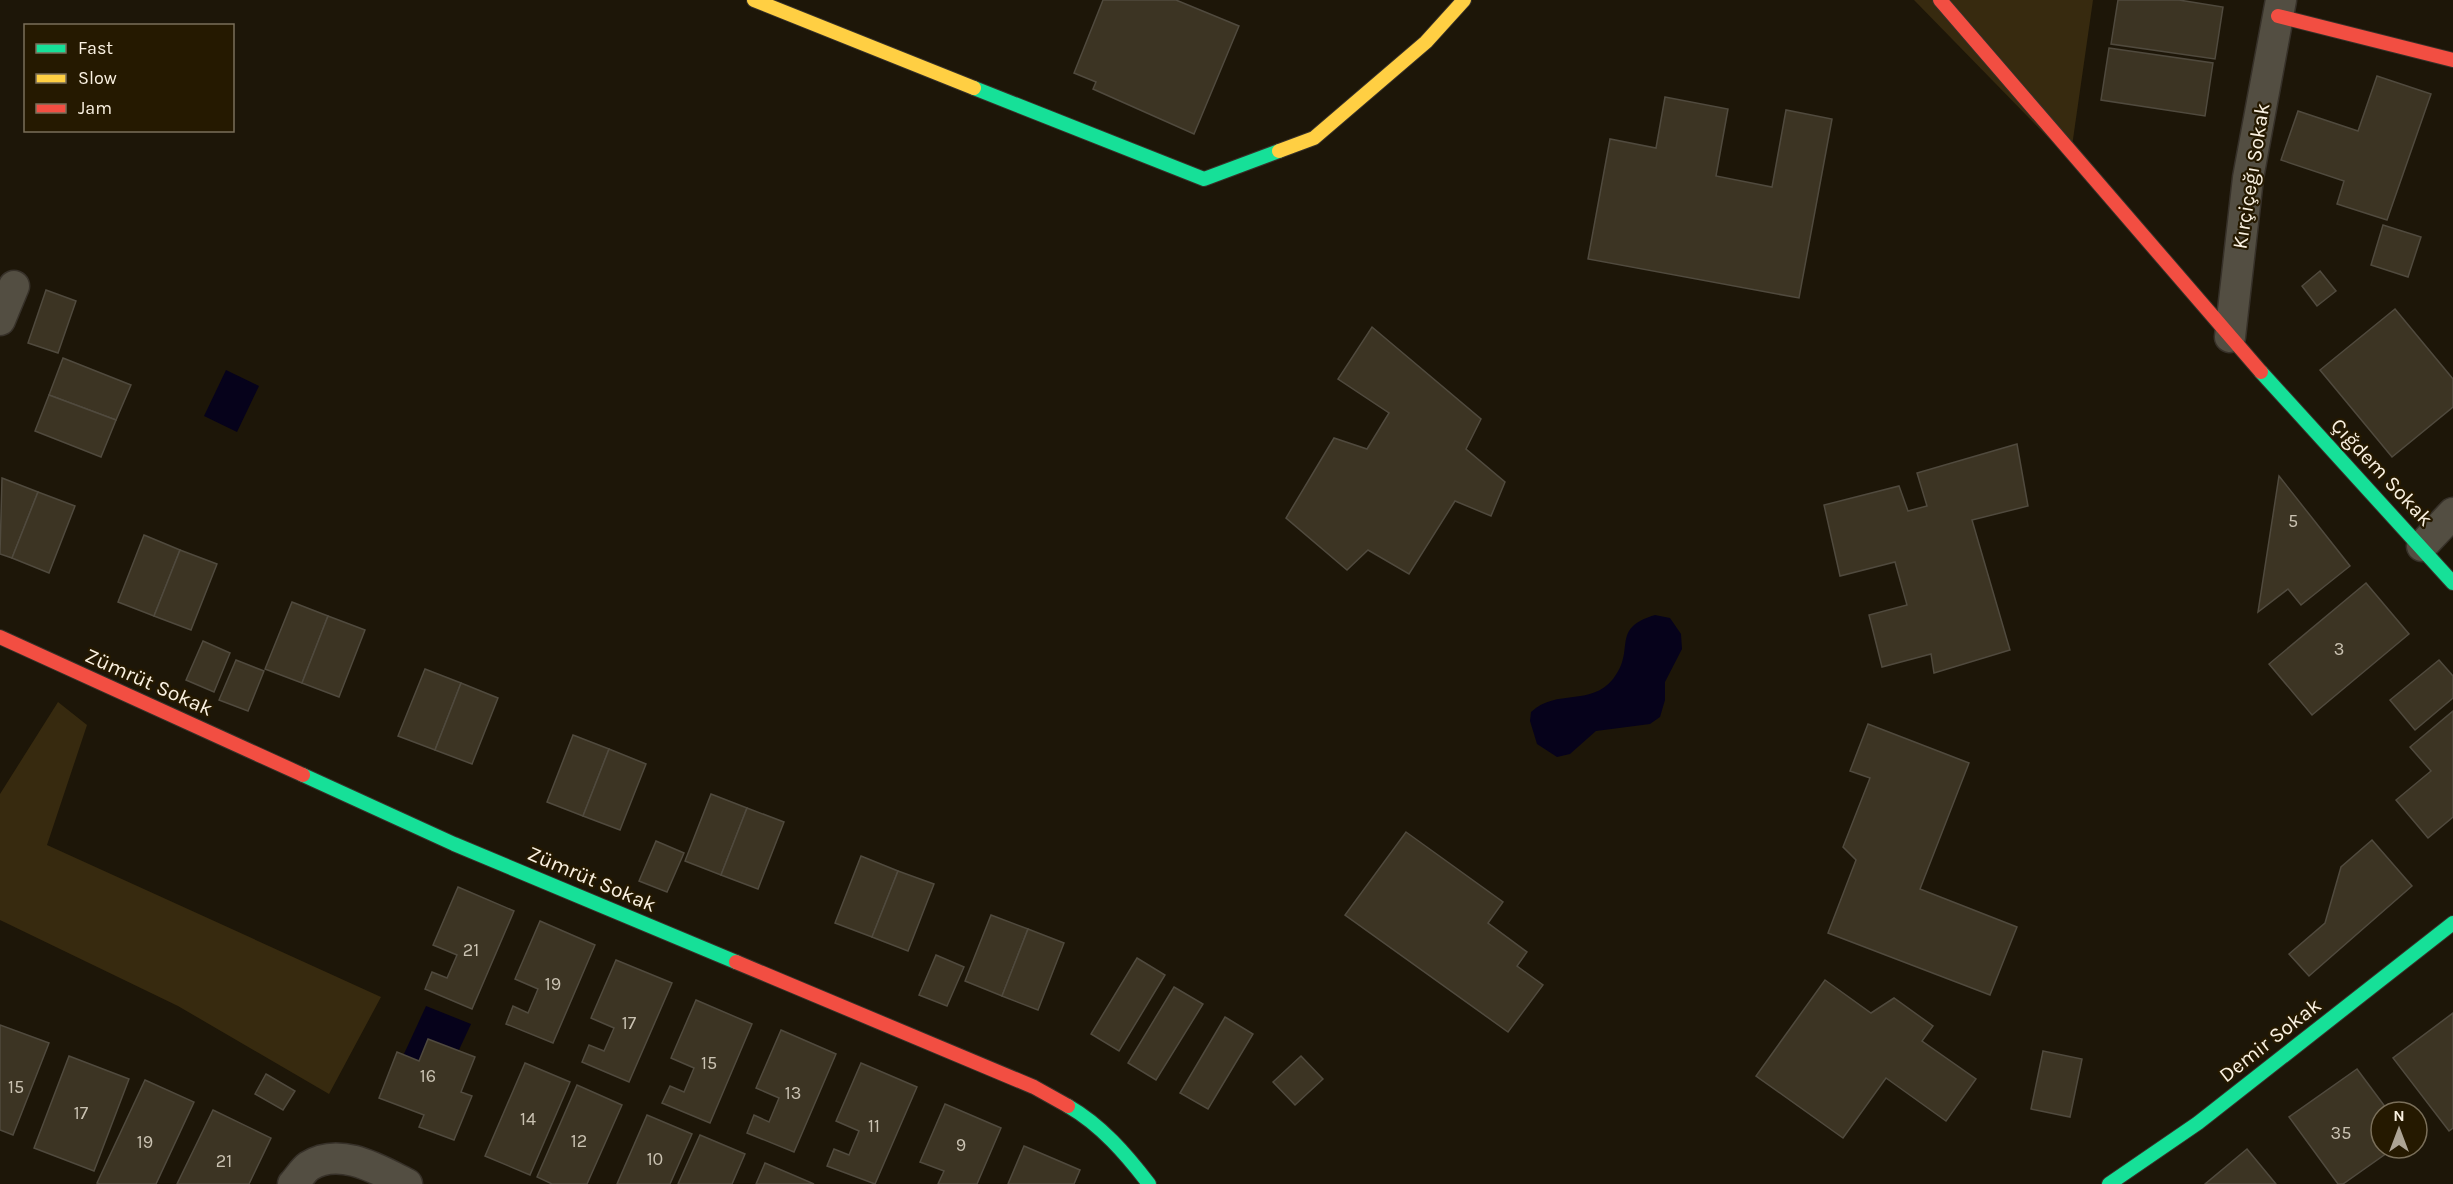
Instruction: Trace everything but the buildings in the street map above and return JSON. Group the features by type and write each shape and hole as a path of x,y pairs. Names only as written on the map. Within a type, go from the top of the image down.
{"street":[{"path":"754,0 1204,179 1314,138 1426,42 1464,0"},
{"name":"Çığdem Sokak","path":"1940,0 2035,114 2230,337 2422,546 2453,583"},
{"name":"Kırçiçeğı Sokak","path":"2230,337 2248,178 2279,8 2453,60"},
{"path":"0,320 14,286"},
{"path":"2422,546 2453,513"},
{"name":"Zümrüt Sokak","path":"0,637 454,844 1034,1087 1083,1115 1126,1154 1149,1184"},
{"name":"Demir Sokak","path":"2109,1184 2198,1123 2453,923"},
{"path":"293,1184 309,1166 333,1158 363,1162 407,1184"}],"shaded area":[{"path":"1914,0 2093,0 2070,160"},
{"path":"58,702 87,725 47,845 381,997 329,1094 178,1006 0,920 0,794"}],"water":[{"path":"226,370 259,386 237,432 204,416"},
{"path":"1655,615 1670,618 1681,634 1682,649 1665,682 1665,700 1660,717 1650,724 1596,731 1570,754 1557,757 1537,744 1530,721 1531,712 1552,701 1594,693 1604,687 1620,668 1628,633 1632,627"},
{"path":"426,1006 471,1024 452,1065 409,1088 392,1080"}],"traffic: fast":[{"path":"974,88 1204,179 1279,151"},
{"path":"2261,372 2453,583"},
{"path":"303,775 454,844 736,962"},
{"path":"2109,1184 2198,1123 2453,923"},
{"path":"1068,1106 1112,1141 1149,1184"}],"traffic: slow":[{"path":"754,0 974,88"},
{"path":"1279,151 1314,138 1426,42 1464,0"}],"traffic: jam":[{"path":"1940,0 2261,372"},
{"path":"2278,16 2453,60"},
{"path":"0,637 303,775"},
{"path":"736,962 1034,1087 1068,1106"}]}
